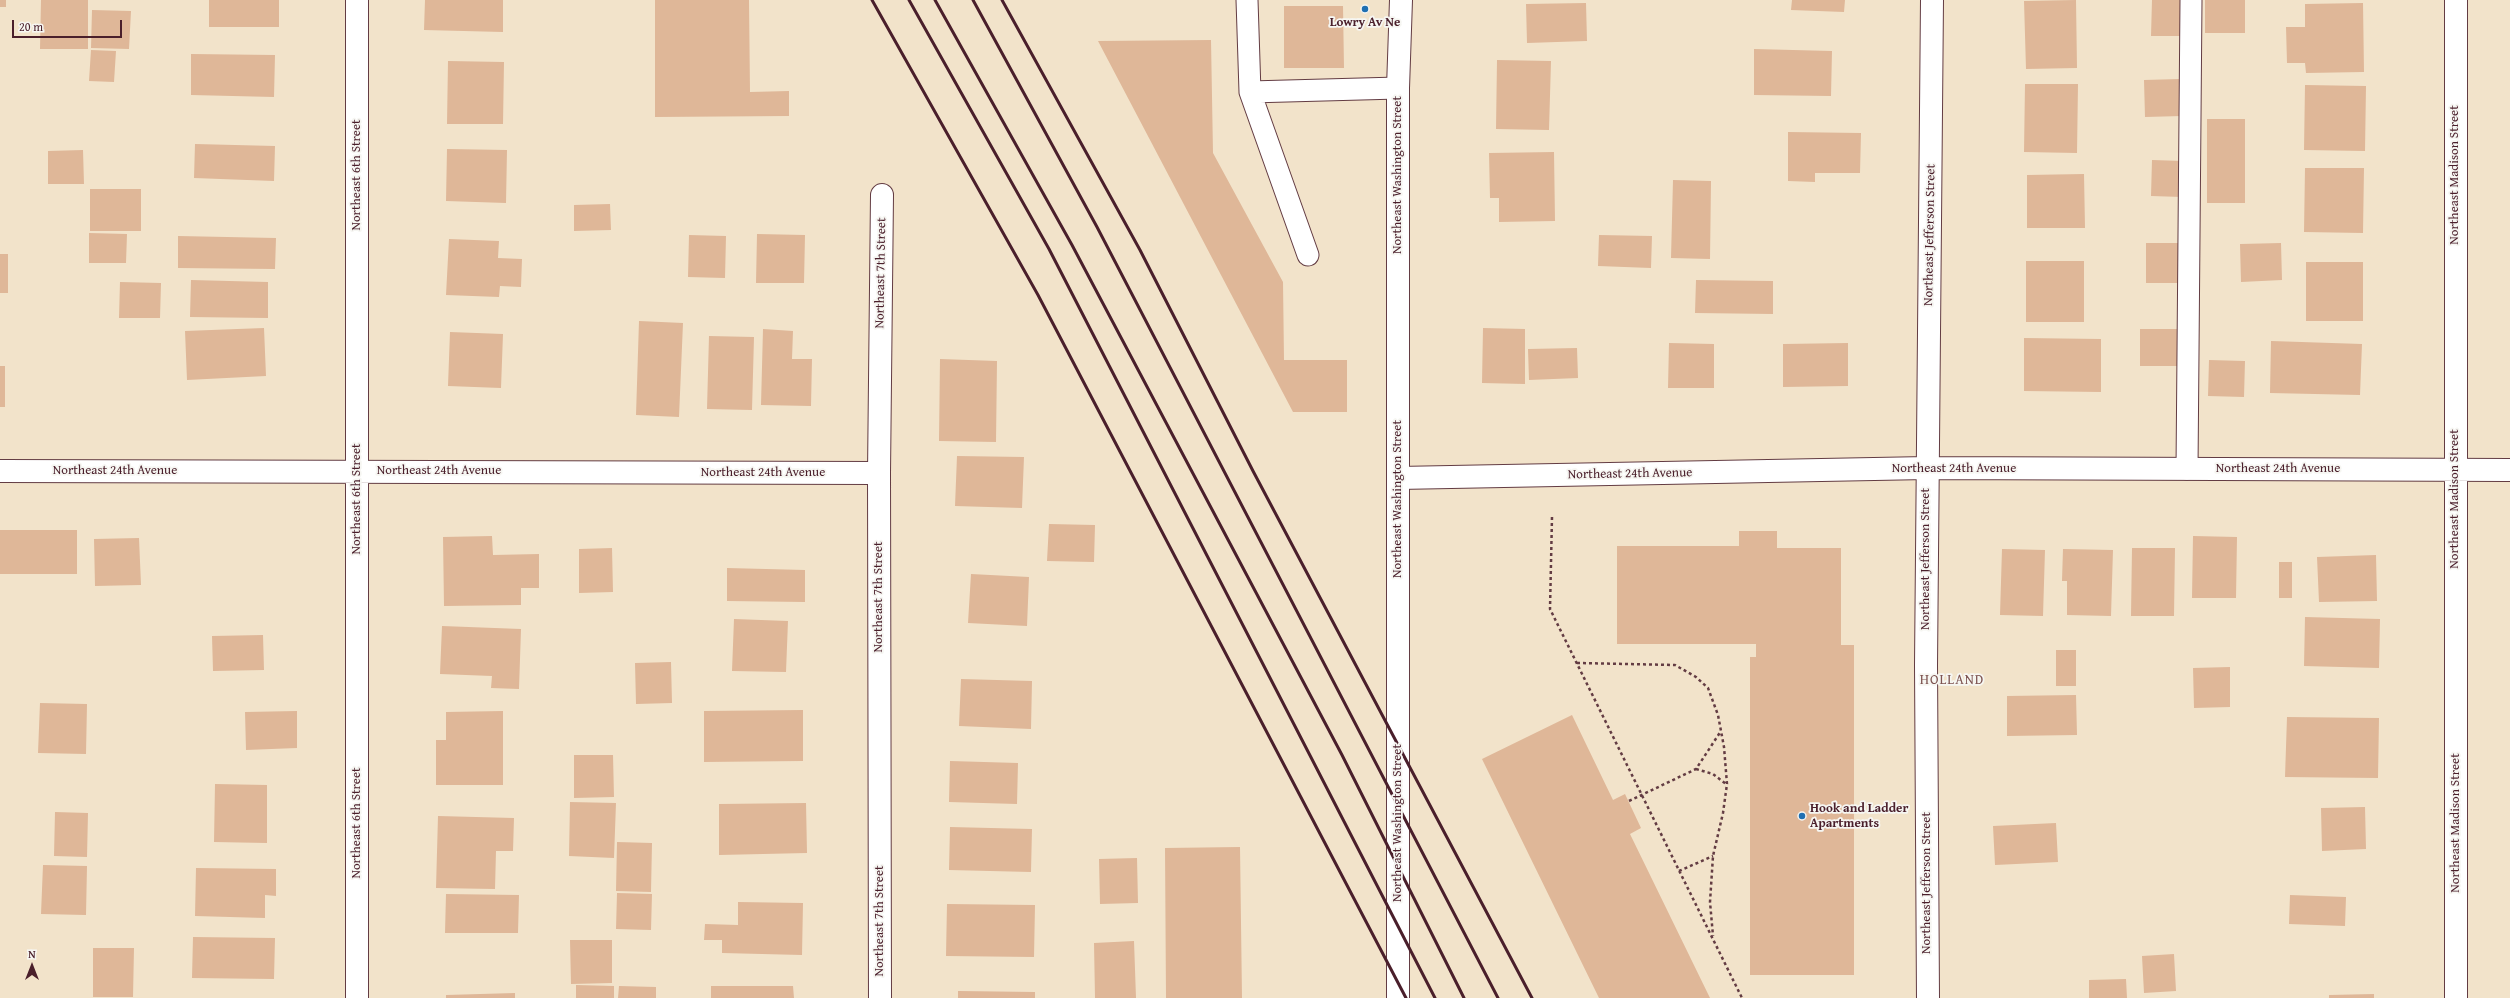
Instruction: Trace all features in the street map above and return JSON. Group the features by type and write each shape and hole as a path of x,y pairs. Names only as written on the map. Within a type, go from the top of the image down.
{"street":[{"name":"Northeast 6th Street","path":"357,0 357,998"},
{"name":"Northeast Washington Street","path":"1398,998 1398,88 1401,0"},
{"name":"Northeast Jefferson Street","path":"1928,998 1926,664 1932,0"},
{"name":"Northeast Madison Street","path":"2456,0 2454,468 2456,998"},
{"name":"Northeast 7th Street","path":"880,998 879,473 882,195"},
{"name":"Northeast 24th Avenue","path":"1398,478 1927,468 2454,468 2510,470"},
{"name":"Northeast 24th Avenue","path":"0,471 879,473"}],"lane":[{"path":"1247,0 1250,92 1308,255"},
{"path":"2187,469 2191,0"},
{"path":"1250,92 1398,88"}],"path":[{"path":"1552,517 1550,609 1742,998"},
{"path":"1577,663 1675,664 1696,677 1708,688 1721,731 1727,784 1723,813 1713,856 1710,902 1713,938"},
{"path":"1629,801 1696,769 1721,731"},
{"path":"1696,769 1713,774 1727,784"},
{"path":"1679,871 1713,856"}],"building":[{"path":"0,0 6,0 6,7 0,7"},
{"path":"41,0 88,0 88,49 40,49"},
{"path":"209,0 279,0 279,27 209,27"},
{"path":"425,0 503,0 503,32 424,30"},
{"path":"655,0 749,0 750,92 789,91 789,116 655,117"},
{"path":"1792,0 1845,0 1844,12 1791,10"},
{"path":"2076,0 2077,68 2026,69 2024,1"},
{"path":"2152,0 2180,0 2180,36 2151,36"},
{"path":"2205,0 2245,0 2245,33 2205,33"},
{"path":"1586,3 1587,41 1527,43 1526,4"},
{"path":"2363,3 2364,72 2306,73 2305,63 2287,63 2286,27 2305,27 2305,4"},
{"path":"1284,6 1343,6 1344,68 1284,68"},
{"path":"92,10 131,11 129,49 91,48"},
{"path":"1211,40 1213,153 1283,282 1284,360 1347,360 1347,412 1293,412 1098,41"},
{"path":"1754,49 1832,51 1831,96 1754,95"},
{"path":"91,50 116,51 114,82 89,81"},
{"path":"191,54 275,55 274,97 191,95"},
{"path":"1497,60 1551,61 1549,130 1496,129"},
{"path":"448,61 504,62 503,124 447,124"},
{"path":"2180,79 2182,116 2145,117 2144,80"},
{"path":"2025,84 2078,84 2077,153 2024,152"},
{"path":"2305,85 2366,86 2365,151 2304,150"},
{"path":"2207,119 2245,119 2245,203 2207,203"},
{"path":"1788,132 1861,133 1860,173 1815,173 1815,182 1788,181"},
{"path":"195,144 275,146 274,181 194,178"},
{"path":"447,149 507,150 506,203 446,201"},
{"path":"83,150 84,184 48,184 48,151"},
{"path":"1554,152 1555,221 1499,222 1499,198 1490,198 1489,153"},
{"path":"2152,160 2183,161 2182,197 2151,196"},
{"path":"2305,168 2364,168 2363,233 2304,232"},
{"path":"2084,174 2085,228 2027,228 2027,175"},
{"path":"1673,180 1711,181 1710,259 1671,258"},
{"path":"90,189 141,189 141,231 90,231"},
{"path":"610,204 611,230 574,231 574,205"},
{"path":"89,233 127,234 126,263 89,263"},
{"path":"757,234 805,235 804,283 756,283"},
{"path":"689,235 726,236 725,278 688,277"},
{"path":"1599,235 1652,236 1651,268 1598,266"},
{"path":"178,236 276,238 275,269 178,268"},
{"path":"449,239 499,241 498,258 522,259 521,287 500,286 499,297 446,295"},
{"path":"2146,243 2185,243 2184,283 2146,283"},
{"path":"2281,243 2282,280 2241,282 2240,244"},
{"path":"0,254 8,254 8,293 0,293"},
{"path":"2026,261 2084,261 2084,322 2026,322"},
{"path":"2306,262 2363,262 2363,321 2306,321"},
{"path":"191,280 268,282 268,318 190,317"},
{"path":"1696,280 1773,281 1773,314 1695,313"},
{"path":"120,282 161,283 160,318 119,318"},
{"path":"639,321 683,323 679,417 636,415"},
{"path":"264,328 266,376 187,380 185,331"},
{"path":"1483,328 1525,329 1525,384 1482,383"},
{"path":"763,329 793,331 792,359 812,359 811,406 761,405"},
{"path":"2140,329 2180,329 2180,366 2140,366"},
{"path":"450,332 503,334 501,388 448,386"},
{"path":"709,336 754,337 752,410 707,409"},
{"path":"2024,338 2101,339 2101,392 2024,391"},
{"path":"2271,341 2362,344 2360,395 2270,393"},
{"path":"1669,343 1714,344 1714,388 1668,388"},
{"path":"1848,343 1848,386 1783,387 1783,344"},
{"path":"1577,348 1578,378 1529,380 1528,349"},
{"path":"940,359 997,361 996,442 939,441"},
{"path":"2209,360 2245,361 2244,397 2208,396"},
{"path":"0,366 5,366 5,407 0,407"},
{"path":"957,456 1024,457 1022,508 955,506"},
{"path":"1049,524 1095,525 1094,562 1047,561"},
{"path":"0,530 77,530 77,574 0,574"},
{"name":"Hook and Ladder Apartments","path":"1739,531 1777,531 1777,548 1841,548 1841,645 1854,645 1854,975 1750,975 1750,657 1756,657 1756,644 1617,644 1617,546 1739,546"},
{"path":"492,536 493,555 539,554 539,588 521,588 521,605 444,606 443,537"},
{"path":"2193,536 2237,537 2236,598 2192,598"},
{"path":"139,538 141,585 95,586 94,539"},
{"path":"612,548 613,592 579,593 579,549"},
{"path":"2132,548 2175,548 2174,616 2131,616"},
{"path":"2002,549 2045,550 2043,616 2000,615"},
{"path":"2063,549 2113,550 2111,616 2067,615 2067,581 2062,581"},
{"path":"2376,555 2377,601 2319,602 2317,557"},
{"path":"2279,562 2292,562 2292,598 2279,598"},
{"path":"727,568 805,570 805,602 727,601"},
{"path":"971,574 1029,577 1027,626 968,623"},
{"path":"2305,617 2380,619 2379,668 2304,666"},
{"path":"734,619 788,621 786,672 732,671"},
{"path":"442,626 521,629 519,689 491,688 492,676 440,674"},
{"path":"263,635 264,670 213,671 212,636"},
{"path":"2056,650 2076,650 2076,686 2056,686"},
{"path":"671,662 672,703 636,704 635,663"},
{"path":"2230,667 2230,707 2194,708 2193,668"},
{"path":"961,679 1032,681 1031,729 959,726"},
{"path":"2076,695 2077,735 2007,736 2007,696"},
{"path":"40,703 87,704 86,754 38,753"},
{"path":"803,710 803,761 704,762 704,711"},
{"path":"297,711 297,748 246,750 245,712"},
{"path":"503,711 503,785 436,785 436,740 446,740 446,712"},
{"path":"1572,715 1613,800 1625,794 1641,828 1630,834 1710,998 1599,998 1482,759"},
{"path":"2287,717 2379,718 2378,778 2285,777"},
{"path":"574,755 613,755 614,797 574,798"},
{"path":"950,761 1018,763 1017,804 949,802"},
{"path":"215,784 267,785 267,843 214,842"},
{"path":"570,802 616,803 614,858 569,856"},
{"path":"806,803 807,853 719,855 719,804"},
{"path":"2365,807 2366,849 2322,851 2321,808"},
{"path":"55,812 88,813 87,857 54,856"},
{"path":"438,816 514,818 513,851 496,851 495,889 436,888"},
{"path":"2056,823 2058,862 1995,865 1993,826"},
{"path":"950,827 1032,829 1031,872 949,870"},
{"path":"617,842 652,843 651,892 616,891"},
{"path":"1240,847 1242,998 1166,998 1165,848"},
{"path":"1137,858 1138,903 1100,904 1099,859"},
{"path":"43,865 87,866 86,915 41,914"},
{"path":"196,868 276,869 276,896 265,895 265,918 195,916"},
{"path":"617,893 652,894 651,930 616,929"},
{"path":"446,894 519,895 518,933 445,933"},
{"path":"2290,895 2346,897 2345,926 2289,924"},
{"path":"738,902 803,903 802,955 722,953 722,940 704,940 705,924 738,925"},
{"path":"947,904 1035,905 1034,957 946,956"},
{"path":"193,937 275,938 274,979 192,978"},
{"path":"570,940 612,940 612,983 571,984"},
{"path":"1134,941 1136,998 1095,998 1094,943"},
{"path":"93,948 134,948 133,997 93,997"},
{"path":"2174,954 2176,991 2144,993 2142,956"},
{"path":"2126,979 2127,998 2089,998 2089,980"},
{"path":"576,985 614,986 614,998 576,998"},
{"path":"619,986 656,987 656,998 618,998"},
{"path":"711,986 793,986 794,998 711,998"},
{"path":"958,991 1035,992 1035,998 958,998"},
{"path":"515,993 515,998 446,998 446,995"},
{"path":"2374,994 2374,998 2329,998 2329,995"}],"railway":[{"path":"872,0 1038,295 1406,998"},
{"path":"909,0 1049,249 1435,998"},
{"path":"935,0 1072,245 1342,755 1464,998"},
{"path":"973,0 1097,227 1498,998"},
{"path":"1002,0 1140,250 1253,471 1532,998"}],"place":[{"name":"Lowry Av Ne","path":"1365,9"},
{"name":"Hook and Ladder Apartments","path":"1802,816"}],"district":[{"name":"HOLLAND","path":"1952,680"}]}
